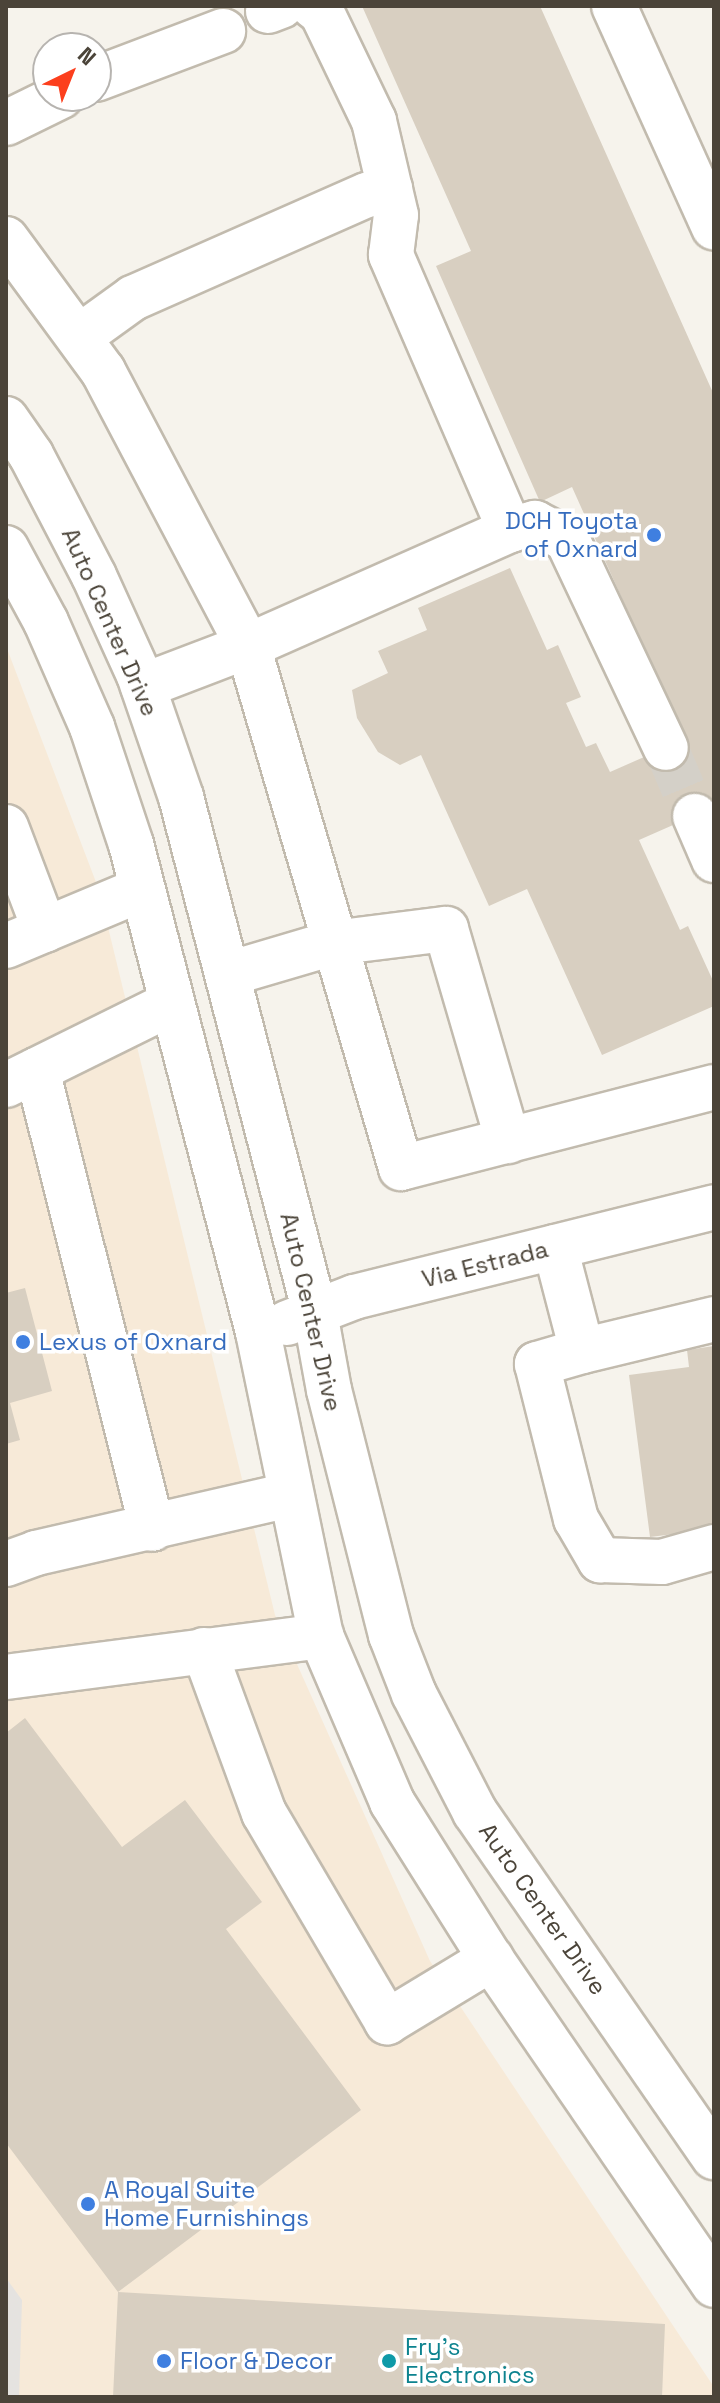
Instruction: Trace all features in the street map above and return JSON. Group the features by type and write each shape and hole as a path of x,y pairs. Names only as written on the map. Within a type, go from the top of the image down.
{"street":[{"path":"313,6 322,13 374,121 396,215 391,255 510,530"},
{"path":"614,6 714,227"},
{"path":"112,73 223,31"},
{"path":"6,123 32,110"},
{"path":"79,337 133,298 367,195 390,189"},
{"path":"6,239 103,371 248,646 401,1168 714,1087"},
{"name":"Auto Center Drive","path":"6,419 31,455 87,562 143,686 181,797 315,1313 329,1390 391,1635 414,1694 475,1812 714,2157"},
{"path":"143,686 248,646 510,530 535,523 567,539 666,748"},
{"path":"6,548 92,727 142,889 258,1332 321,1636 392,1802 491,1959 714,2285"},
{"path":"695,816 714,860"},
{"path":"6,827 25,938 142,889"},
{"path":"228,974 333,943 446,929 508,1141"},
{"path":"152,1529 22,1078 172,1003"},
{"name":"Via Estrada","path":"258,1332 354,1297 714,1207"},
{"path":"555,1247 582,1351"},
{"path":"714,1319 537,1364 576,1519 600,1560 662,1562 714,1547"},
{"path":"6,1564 36,1553 152,1529 290,1495"},
{"path":"6,1677 321,1636"},
{"path":"204,1650 264,1813 387,2022 491,1959"}],"shaded area":[{"path":"6,646 99,890 275,1615 430,1961 714,2387 714,2397 6,2397"},
{"path":"6,2278 22,2300 19,2397 6,2397"}],"building":[{"name":"DCH Toyota of Oxnard","path":"362,6 540,6 714,395 714,807 639,840 680,930 688,926 714,983 714,1006 602,1055 527,889 489,906 421,755 400,765 378,752 357,718 352,690 388,673 378,651 427,630 418,608 510,568 547,650 558,645 581,697 566,703 586,747 596,743 610,772 685,739 572,487 540,502 436,266 471,251"},
{"name":"Lexus of Oxnard","path":"25,1288 52,1391 10,1403 20,1440 6,1444 6,1293"},
{"path":"714,1346 714,1529 650,1537 629,1375 689,1367 687,1350"},
{"path":"25,1718 122,1847 185,1800 262,1902 226,1929 361,2110 118,2292 6,2143 6,1733"},
{"name":"Fry's Electronics","path":"118,2292 665,2324 662,2397 113,2397"}],"tunnel":[{"path":"666,748 695,816"}],"place":[{"name":"DCH Toyota of Oxnard","path":"654,535"},
{"name":"Lexus of Oxnard","path":"23,1342"},
{"name":"A Royal Suite Home Furnishings","path":"88,2204"},
{"name":"Floor & Decor","path":"164,2361"},
{"name":"Fry's Electronics","path":"389,2361"}]}
